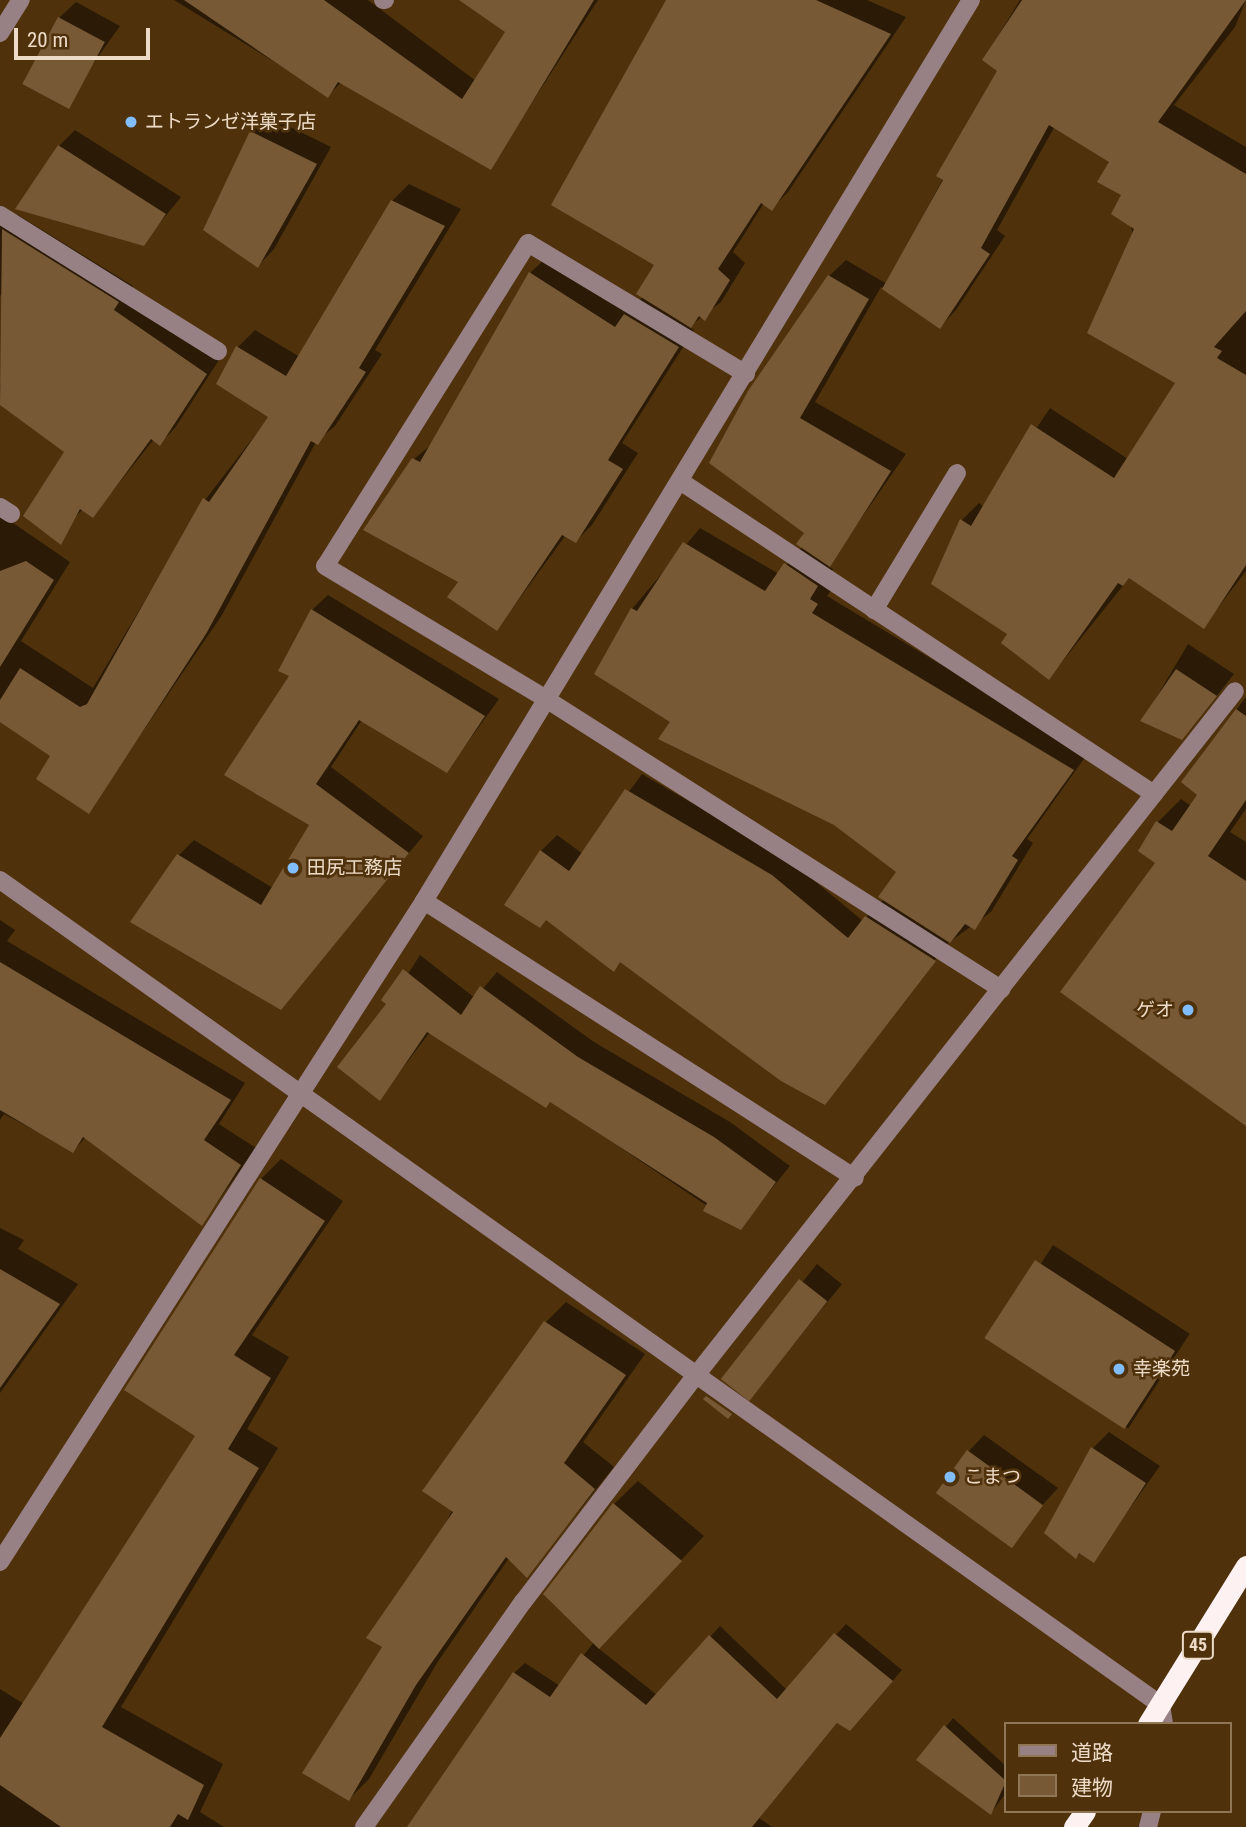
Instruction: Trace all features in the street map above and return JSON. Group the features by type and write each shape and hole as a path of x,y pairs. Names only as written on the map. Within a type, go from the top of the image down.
{"highway":[{"name":"45","path":"1163,1714 1246,1566"}],"street":[{"path":"0,33 20,0"},
{"path":"0,1562 424,901 971,0"},
{"path":"0,215 218,351"},
{"path":"746,374 528,243 325,566 546,698 1001,989"},
{"path":"874,610 957,473"},
{"path":"680,481 1154,794"},
{"path":"364,1827 523,1602 697,1374 855,1178 1235,691"},
{"path":"0,880 298,1094 697,1374 1163,1714"},
{"path":"424,901 855,1178"}],"building":[{"path":"184,0 324,0 462,99 505,32 459,0 594,0 491,170 338,82 328,98"},
{"path":"666,0 816,0 891,34 772,211 761,203 718,269 730,280 705,321 699,316 691,328 636,294 654,265 551,205"},
{"path":"1022,0 1246,0 1158,122 1246,174 1246,311 1214,347 1222,351 1217,358 1246,375 1246,565 1204,629 1129,578 1123,586 1118,583 1049,680 1001,643 1007,634 931,584 960,519 971,526 1031,424 1114,478 1175,383 1087,333 1134,229 1111,214 1121,195 1097,182 1109,162 1049,125 981,248 990,254 940,329 882,289 943,180 936,176 997,71 982,60"},
{"path":"58,17 105,42 69,109 22,84"},
{"path":"250,131 317,164 258,268 203,230"},
{"path":"58,145 166,214 144,246 15,209"},
{"path":"391,200 445,226 359,368 366,372 318,445 311,441 206,634 89,814 36,779 50,756 0,722 0,700 20,668 80,707 87,704 203,498 209,502 268,417 216,384 236,346 286,376"},
{"path":"2,229 119,302 114,310 207,374 160,446 151,439 93,518 80,509 61,545 23,516 64,452 0,405"},
{"path":"529,272 615,327 624,314 679,347 608,460 623,469 576,543 562,535 497,631 447,597 458,582 363,530 412,458 420,462"},
{"path":"828,275 869,299 800,418 891,471 830,567 796,544 804,533 709,463 748,391"},
{"path":"683,542 765,591 784,563 818,586 810,599 818,604 812,613 1074,770 1012,856 1018,860 975,930 965,924 950,943 878,897 896,872 834,825 658,739 670,722 594,674 631,608 637,611"},
{"path":"26,561 54,580 0,667 0,571"},
{"path":"311,609 485,716 447,773 359,720 316,784 409,853 281,1010 130,922 177,854 261,905 309,825 224,775 289,676 278,671"},
{"path":"1176,669 1217,696 1182,740 1140,721"},
{"path":"1236,709 1246,716 1246,800 1208,856 1246,881 1246,1126 1060,992 1155,863 1138,851 1156,821 1172,831 1197,795 1181,782"},
{"path":"625,789 772,875 848,938 865,916 936,961 825,1105 781,1081 620,962 614,972 546,920 540,928 504,905 540,850 569,871"},
{"path":"0,962 231,1100 204,1140 241,1165 202,1226 83,1137 73,1153 0,1110"},
{"path":"403,969 461,1015 480,986 578,1057 714,1137 776,1182 741,1230 703,1211 707,1203 550,1102 546,1108 427,1032 380,1101 337,1067 386,1004 381,1000"},
{"path":"260,1178 325,1221 234,1355 271,1378 228,1449 259,1468 102,1727 204,1785 188,1820 178,1814 170,1827 61,1827 0,1785 0,1738 195,1436 124,1390"},
{"path":"1035,1260 1175,1351 1124,1429 984,1338"},
{"path":"0,1269 60,1304 0,1388"},
{"path":"799,1279 827,1301 749,1401 721,1379"},
{"path":"544,1321 626,1375 564,1463 595,1489 527,1578 506,1557 416,1685 349,1801 302,1773 382,1647 366,1638 453,1512 422,1491"},
{"path":"706,1396 732,1414 728,1419 703,1399"},
{"path":"1091,1447 1146,1483 1094,1563 1079,1553 1076,1559 1044,1533"},
{"path":"967,1450 1043,1505 1012,1548 936,1493"},
{"path":"613,1503 682,1561 599,1649 543,1594"},
{"path":"834,1633 893,1681 850,1731 837,1723 752,1827 407,1827 513,1672 550,1697 581,1653 646,1705 709,1635 777,1699"},
{"path":"944,1725 1004,1779 1004,1786 991,1815 916,1760"}],"place":[{"name":"エトランゼ洋菓子店","path":"131,122"},
{"name":"田尻工務店","path":"293,868"},
{"name":"ゲオ","path":"1188,1010"},
{"name":"幸楽苑","path":"1119,1369"},
{"name":"こまつ","path":"950,1477"}]}
